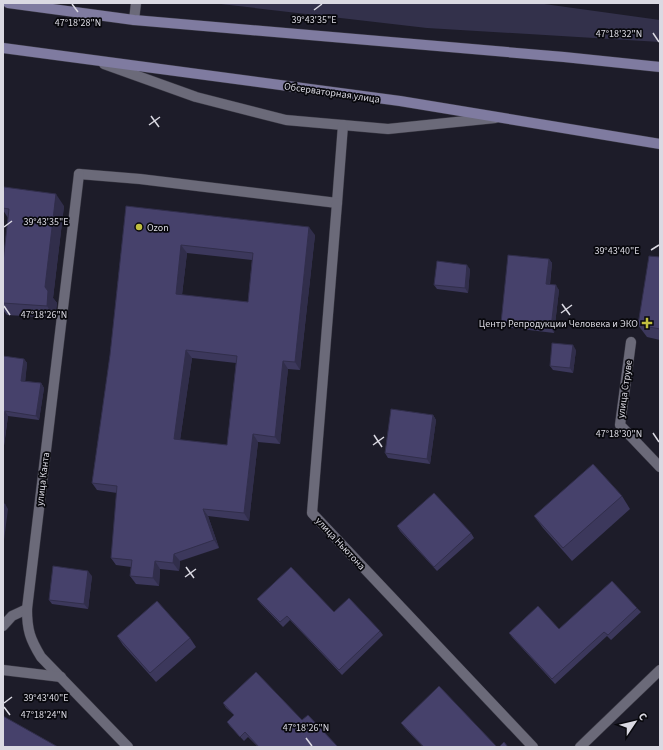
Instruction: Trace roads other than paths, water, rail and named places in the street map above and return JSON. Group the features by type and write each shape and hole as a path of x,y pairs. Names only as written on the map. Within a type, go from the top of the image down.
{"main road":[{"path":"8,3 134,20 564,57 660,67"},
{"name":"Обсерваторная улица","path":"3,48 400,101 660,144"}],"street":[{"path":"134,20 136,3"},
{"path":"93,60 196,97 286,120 388,129 501,118"},
{"name":"улица Ньютона","path":"343,125 312,513 533,747"},
{"name":"улица Канта","path":"128,747 41,657 32,642 27,625 27,609 79,174 140,179 337,203"},
{"name":"улица Струве","path":"631,342 620,425 660,467"},
{"path":"3,626 12,616 27,609"},
{"path":"3,670 62,678"},
{"path":"580,747 660,670"}],"place":[{"name":"Ozon","path":"139,227"},
{"name":"Центр Репродукции Человека и ЭКО","path":"647,323"}]}
